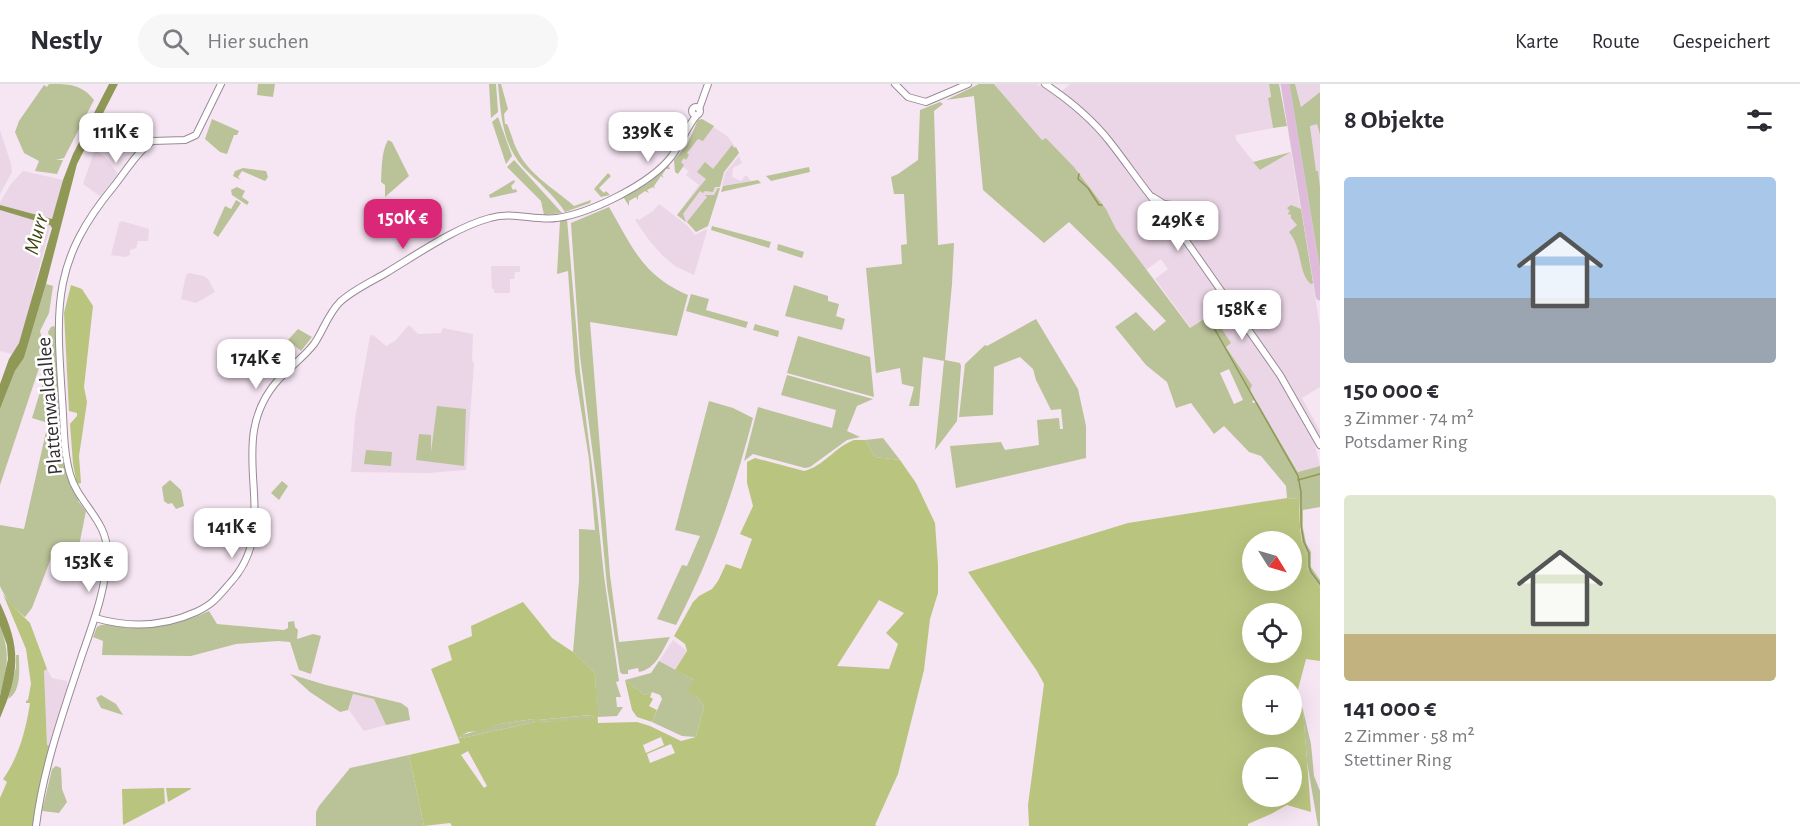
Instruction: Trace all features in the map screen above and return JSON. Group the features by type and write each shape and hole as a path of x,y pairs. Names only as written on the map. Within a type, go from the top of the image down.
{"main road":[{"path":"1285,84 1320,296"}],"street":[{"name":"Plattenwaldallee","path":"36,826 51,757 95,618 105,574 107,545 101,526 74,486 67,462 58,322 62,283 80,233 141,151 152,141 185,140 196,135 221,84"},
{"path":"95,618 133,626 177,619 210,605 235,578 251,547 255,526 256,502 250,456 252,436 259,411 271,388 315,343 335,308 349,295 449,237 489,218 519,214 547,218 560,217 629,190 656,173 669,160 680,145 708,84"},
{"path":"895,84 908,97 926,102 968,84"},
{"path":"1045,84 1090,119 1163,209 1280,375 1320,445"},
{"path":"1163,209 1170,205 1175,225"},
{"path":"1163,209 1170,214 1172,211"}],"shaded area":[{"path":"49,84 79,88 94,100 64,158 56,160 63,160 57,174 35,171 39,161 24,153 15,132 19,121 44,85 47,87"},
{"path":"109,84 118,84 77,164 24,358 15,371 0,409 0,384 9,359 19,343 52,228 50,225 0,210 0,205 52,219 73,154"},
{"path":"258,84 275,84 273,97 257,95"},
{"path":"489,84 496,84 498,112 491,118"},
{"path":"498,84 501,84 508,109 504,114 505,124 528,167 574,206 591,200 590,203 565,212 517,159 504,128"},
{"path":"979,84 994,84 1042,140 1046,138 1074,167 1106,209 1116,229 1190,328 1212,314 1231,343 1226,347 1252,385 1250,391 1255,400 1252,401 1253,403 1257,402 1298,472 1320,466 1320,507 1303,510 1303,528 1306,543 1311,552 1311,567 1320,580 1320,588 1308,573 1307,556 1302,544 1299,499 1287,498 1286,486 1261,456 1249,452 1224,426 1214,434 1191,403 1176,408 1167,382 1146,365 1115,327 1136,312 1154,331 1166,321 1069,222 1044,243 983,190 974,96 946,100","holes":["1229,369 1243,400 1234,404 1220,373"]},
{"path":"994,84 1037,84 1056,96 1070,84 1269,84 1271,98 1268,99 1273,128 1236,135 1236,140 1260,170 1291,152 1320,326 1320,387 1302,398 1320,431 1320,441 1315,445 1320,466 1299,472 1250,391 1252,385 1226,346 1231,343 1212,315 1191,328 1155,279 1168,269 1161,259 1146,270 1116,229 1106,209 1074,167 1046,138 1042,140"},
{"path":"1269,84 1279,84 1287,126 1273,128 1268,98 1271,97"},
{"path":"1288,84 1295,84 1301,107 1320,92 1320,135 1317,124 1310,126 1320,187 1320,275"},
{"path":"1295,84 1320,84 1320,92 1301,107"},
{"path":"940,102 943,104 934,111 938,245 954,243 945,360 960,363 961,366 957,421 935,450 944,361 923,357 919,406 909,406 914,387 902,384 900,368 876,373 866,268 902,264 901,245 907,244 904,194 894,194 891,177 918,160 920,110"},
{"path":"498,117 512,156 506,164 492,122"},
{"path":"212,119 239,131 237,135 234,135 227,154 220,152 205,139"},
{"path":"702,119 728,137 738,151 722,171 716,196 691,226 677,215 699,185 686,175 689,171 682,168 676,157 687,145 698,120"},
{"path":"702,119 714,126 703,141 698,139 687,153 689,155 681,162 684,165 678,174 675,172 674,160 687,145 698,120"},
{"path":"1317,124 1320,135 1320,187 1310,125"},
{"path":"0,130 12,172 0,194"},
{"path":"388,140 392,142 409,176 385,197 385,185 381,182 384,150"},
{"path":"732,145 739,153 724,172 720,187 715,187 713,192 700,191 683,214 686,222 677,215 706,179 697,172 705,162 713,169"},
{"path":"95,149 105,157 118,174 100,196 83,184"},
{"path":"1291,152 1260,170 1253,162"},
{"path":"739,156 742,163 733,168 732,177 741,181 746,175 751,181 722,186 725,173"},
{"path":"514,160 562,213 544,215 541,201 507,167"},
{"path":"668,165 670,169 666,169 662,175 664,178 661,176 654,186 655,189 653,187 647,190 649,193 645,191 638,196 638,200 636,197 629,201 629,206 624,198 610,204 648,183"},
{"path":"809,167 810,172 771,181 766,176"},
{"path":"243,168 266,171 268,177 265,181 242,171 238,177 241,180 233,176 235,171"},
{"path":"23,171 63,180 32,294 34,295 19,343 12,354 0,351 0,202 11,184"},
{"path":"608,173 611,176 599,188 610,195 601,197 594,189"},
{"path":"514,180 511,186 517,192 490,198 489,195"},
{"path":"758,180 761,183 721,192 723,186"},
{"path":"237,187 245,191 242,197 249,202 247,205 232,195 231,190"},
{"path":"720,188 708,226 696,232 687,222 707,197 705,195 714,195"},
{"path":"236,200 241,203 218,237 213,233 225,206 231,209"},
{"path":"659,204 688,226 695,235 706,229 707,231 694,275 675,266 662,255 635,220 653,211"},
{"path":"1291,205 1301,209 1313,283 1311,284 1304,274 1297,246 1289,232 1297,225 1288,213 1290,211 1287,208"},
{"path":"609,207 640,259 660,279 688,295 677,336 590,322 610,575 619,642 670,637 658,659 650,667 639,672 638,668 628,670 628,674 620,672 607,586 599,501 580,356 571,223"},
{"path":"567,219 580,372 619,681 616,682 621,697 616,697 617,707 623,707 617,716 597,717 595,673 573,652 579,581 579,529 595,530 589,459 575,372 568,271 557,274 560,221"},
{"path":"122,221 149,229 148,241 138,241 136,248 130,250 130,255 125,257 111,255 119,223"},
{"path":"712,226 771,242 769,248 711,230"},
{"path":"778,244 804,252 802,258 777,250"},
{"path":"491,266 520,266 520,272 515,272 514,279 510,279 510,293 494,293"},
{"path":"189,273 208,279 215,292 196,303 181,299 186,275"},
{"path":"46,284 53,286 49,313 40,331 45,350 0,485 0,409 15,371 24,358"},
{"path":"71,285 82,289 93,306 84,387 87,402 79,456 81,483 77,484 70,424 77,413 69,411 64,313"},
{"path":"794,285 828,296 828,301 839,304 836,316 845,319 842,330 785,316"},
{"path":"691,294 709,299 706,310 748,322 746,328 686,311"},
{"path":"1036,319 1078,389 1086,426 1086,458 956,488 950,446 1001,442 1005,450 1039,445 1037,420 1059,418 1060,429 1063,429 1061,409 1051,410 1033,369 1020,357 994,367 993,415 959,417 965,364 985,345"},
{"path":"755,324 779,331 778,337 753,330"},
{"path":"409,325 418,334 441,333 443,328 473,334 472,360 474,364 466,470 428,473 351,472 355,419 370,336 373,335 386,346 395,341"},
{"path":"54,326 65,462 80,499 78,501 86,511 79,546 61,542 56,545 32,608 25,617 11,603 0,586 0,525 24,529 48,423 32,418 53,350 48,332"},
{"path":"298,329 312,337 301,351 288,340"},
{"path":"798,336 870,357 874,397 787,373"},
{"path":"787,375 873,399 857,406 847,431 860,437 847,440 810,467 805,468 753,454 744,461 758,407 832,428 836,410 781,395"},
{"path":"709,401 733,408 753,418 720,524 700,575 676,625 657,619 682,565 687,566 700,536 675,530"},
{"path":"437,406 466,409 464,466 416,460 419,434 431,435 431,452"},
{"path":"883,438 900,460 875,457 865,440"},
{"path":"854,440 865,440 875,457 900,460 916,483 935,523 938,593 930,619 924,670 898,774 875,825 877,826 452,826 450,823 424,826 409,755 460,743 431,669 452,660 448,646 472,636 471,626 523,602 552,638 573,652 595,673 598,723 637,722 681,741 696,737 704,706 696,696 687,692 694,680 675,670 687,651 685,644 674,636 693,602 712,589 726,564 741,569 752,539 740,534 753,506 747,483 747,462 755,458 804,471 818,465","holes":["879,600 904,613 886,633 898,644 889,669 837,666","591,715 594,718 539,722 538,720","533,719 535,722 459,737 468,732 481,731 500,724","661,737 664,745 646,753 643,745","671,744 675,753 650,763 647,754","468,751 487,786 484,788 461,755"]},
{"path":"366,450 392,452 391,466 364,464"},
{"path":"170,480 181,490 184,506 176,509 172,503 168,504 164,501 162,487"},
{"path":"282,481 288,486 279,500 271,493"},
{"path":"1287,498 1299,499 1301,531 1242,531 1242,591 1302,591 1302,544 1307,556 1308,572 1320,588 1320,661 1306,659 1302,675 1242,675 1242,735 1302,735 1302,707 1311,812 1294,807 1302,807 1302,747 1242,747 1242,807 1283,807 1248,826 1029,826 1028,805 1044,684 968,572 1128,523"},
{"path":"3,594 30,623 47,669 44,671 47,745 50,746 35,826 0,826 0,798 7,782 3,779 18,752 24,733 30,703 26,701 31,684 26,649"},
{"path":"0,603 12,633 15,660 11,687 0,718 0,696 8,659 7,645 0,626"},
{"path":"209,611 217,624 284,630 288,628 288,622 294,621 298,630 297,639 313,634 321,636 311,674 299,670 290,642 236,644 191,656 102,655 103,641 93,637 97,627 101,625 129,628 161,626 190,619"},
{"path":"0,626 6,645 7,661 0,696"},
{"path":"673,640 687,651 675,670 659,661"},
{"path":"16,655 19,655 18,685 16,691 8,699 16,667"},
{"path":"659,661 694,680 696,696 704,706 696,737 682,736 652,722 662,699 660,695 652,692 645,695 625,680 651,673"},
{"path":"47,669 52,678 67,681 68,689 50,746 47,745 44,671"},
{"path":"290,674 401,703 408,708 410,720 386,725 374,699 353,694 348,710 340,712 310,692"},
{"path":"625,680 645,695 652,692 650,697 653,699 649,706 657,710 652,722 637,717 632,710"},
{"path":"353,694 374,699 386,725 364,731 349,710"},
{"path":"101,695 116,704 123,715 101,708 96,698"},
{"path":"1303,710 1311,744 1314,776 1320,791 1320,826 1318,826 1307,762"},
{"path":"592,715 594,719 539,722 538,720"},
{"path":"533,719 535,722 462,738 459,736 500,724"},
{"path":"409,755 424,826 316,826 316,812 319,806 350,768"},
{"path":"56,766 61,768 62,789 67,802 59,813 42,811 52,769"},
{"path":"164,788 165,803 123,825 122,789"},
{"path":"166,788 191,788 191,789 168,802"}],"waterway":[{"path":"1079,174 1078,179 1088,188 1099,205 1102,205"},
{"path":"1210,321 1298,476 1304,542 1309,553 1311,572 1320,584"},
{"path":"1298,480 1320,474"}],"water label":[{"name":"Murr","path":"35,234"}]}
